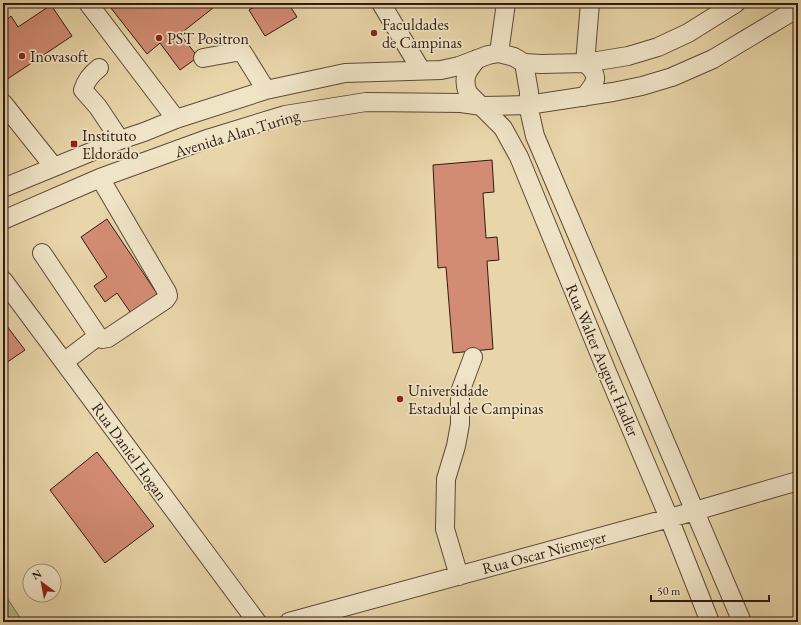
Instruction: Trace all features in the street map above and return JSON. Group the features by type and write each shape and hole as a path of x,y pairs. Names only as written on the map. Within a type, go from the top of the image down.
{"street":[{"path":"88,3 176,119"},
{"path":"381,3 421,70"},
{"path":"499,53 506,3"},
{"path":"585,63 590,3"},
{"path":"736,3 688,33 658,47 628,56 585,63 541,64 524,63 514,57 499,53 488,55 477,59 468,70 465,78 465,87 468,93 482,106 528,105 614,92 672,77 713,59 798,8"},
{"path":"204,58 236,52 243,53 266,90"},
{"name":"Avenida Alan Turing","path":"3,188 120,140 176,119 266,90 345,73 441,70 459,66 477,59"},
{"path":"524,63 529,92 528,105"},
{"path":"584,97 594,85 596,77 593,70 585,63"},
{"path":"99,68 92,73 83,90 98,107 120,140"},
{"name":"Avenida Alan Turing","path":"3,220 100,178 210,138 285,115 366,102 460,103 482,106"},
{"path":"3,103 54,167"},
{"name":"Rua Walter August Hadler","path":"528,105 535,136 742,622"},
{"name":"Rua Walter August Hadler","path":"482,106 503,128 519,157 607,372 669,518 710,622"},
{"path":"52,199 61,189 148,154 153,147 152,140 144,132"},
{"path":"42,253 98,336 102,339 108,338 165,300 168,296 167,292 100,178"},
{"name":"Rua Daniel Hogan","path":"3,280 257,622"},
{"path":"584,313 606,303"},
{"path":"64,362 98,336"},
{"path":"459,576 445,529 445,486 456,446 460,424 460,392 473,356"},
{"name":"Rua Oscar Niemeyer","path":"289,622 695,511 798,480"}],"green space":[{"path":"5,595 23,622 3,622 3,596"}],"building":[{"name":"PST Positron","path":"107,3 218,4 180,34 198,57 180,70 160,43 147,54"},
{"path":"261,3 288,3 297,17 265,36 249,10"},
{"name":"Inovasoft","path":"51,5 72,36 6,80 3,77 3,23 11,16 18,27"},
{"path":"798,66 798,103 795,98 794,82"},
{"path":"492,160 494,192 483,193 486,238 497,237 499,260 487,261 493,349 453,353 446,267 438,268 433,165"},
{"path":"107,219 162,301 135,319 117,293 105,302 94,286 107,277 81,237"},
{"path":"3,321 25,350 3,365"},
{"path":"97,452 154,526 105,563 50,490"}],"place":[{"name":"Faculdades de Campinas","path":"374,33"},
{"name":"PST Positron","path":"159,38"},
{"name":"Inovasoft","path":"22,56"},
{"name":"Instituto Eldorado","path":"74,144"},
{"name":"Universidade Estadual de Campinas","path":"400,399"}]}
